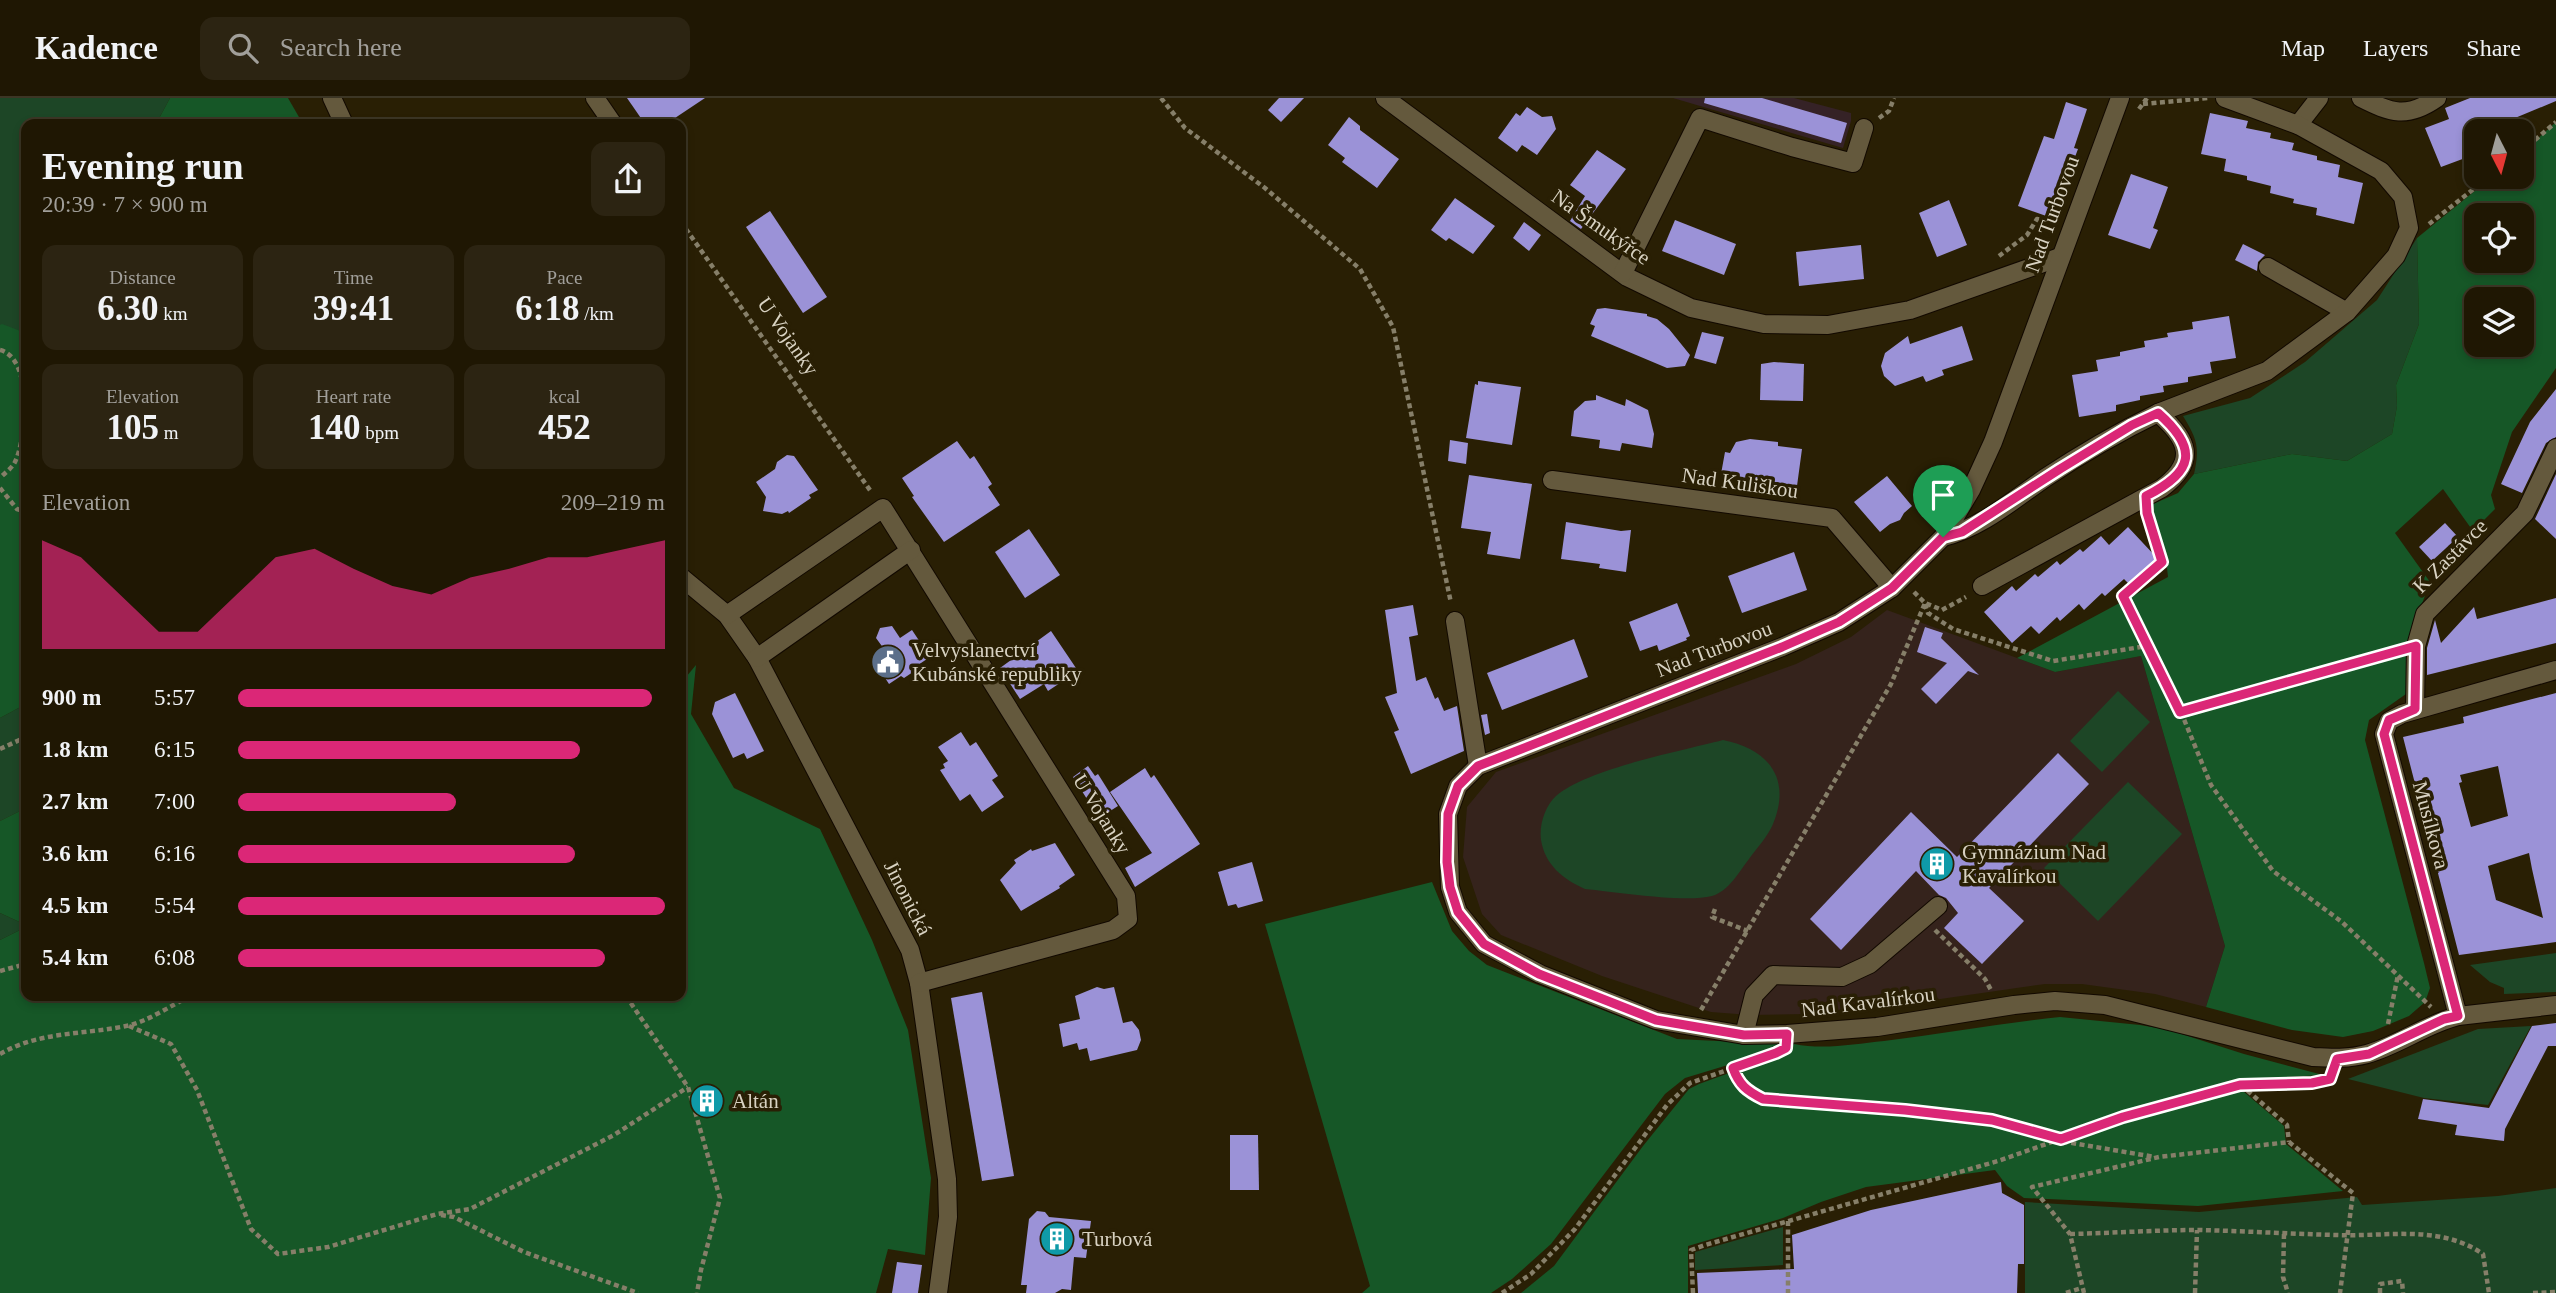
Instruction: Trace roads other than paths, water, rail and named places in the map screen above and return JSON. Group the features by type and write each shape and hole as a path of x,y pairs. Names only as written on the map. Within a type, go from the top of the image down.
{"street":[{"path":"332,98 342,119"},
{"path":"595,98 610,119"},
{"name":"Na Šmukýřce","path":"1385,98 1622,273 1691,308 1764,324 1828,325 1910,310 2060,257"},
{"name":"Nad Turbovou","path":"1478,766 1782,647 1839,622 1892,588 1943,537 1971,491 1993,442 2120,98"},
{"path":"2225,98 2298,125 2319,98"},
{"path":"2361,98 2387,111 2406,113 2437,98"},
{"path":"1622,273 1700,118 1853,163 1864,128"},
{"name":"Nad Turbovou","path":"1943,537 1962,532 2132,425 2267,371 2347,312 2396,256 2409,228 2403,197 2381,171 2298,125"},
{"path":"2268,267 2347,312"},
{"path":"1974,591 2176,477 2185,466 2185,446 2174,427 2158,413"},
{"name":"K Zastávce","path":"2415,709 2416,646 2425,614 2525,513 2556,448"},
{"name":"Nad Kuliškou","path":"1552,480 1832,518 1892,588"},
{"name":"U Vojanky","path":"727,615 883,508 1126,896 1128,919 1113,930 919,983"},
{"path":"757,658 911,551"},
{"name":"Jinonická","path":"686,581 727,615 757,658 910,950 919,983 947,1179 948,1217 938,1293"},
{"path":"1455,621 1478,766"},
{"name":"Musílkova","path":"2451,1017 2384,734 2389,720 2415,709 2556,670"},
{"name":"Nad Kavalírkou","path":"1478,766 1458,786 1448,814 1447,862 1450,887 1458,912 1484,944 1539,974 1656,1020 1744,1035 1787,1034 1877,1027 2054,1001 2105,1004 2313,1057 2337,1059 2369,1054 2451,1017"},
{"path":"1744,1035 1754,995 1773,975 1842,977 1870,964 1925,920 1938,906"},
{"path":"2451,1017 2556,1006"}],"place":[{"name":"Velvyslanectví Kubánské republiky","path":"888,662"},
{"name":"Gymnázium Nad Kavalírkou","path":"1937,864"},
{"name":"Altán","path":"707,1101"},
{"name":"Turbová","path":"1057,1239"}]}
